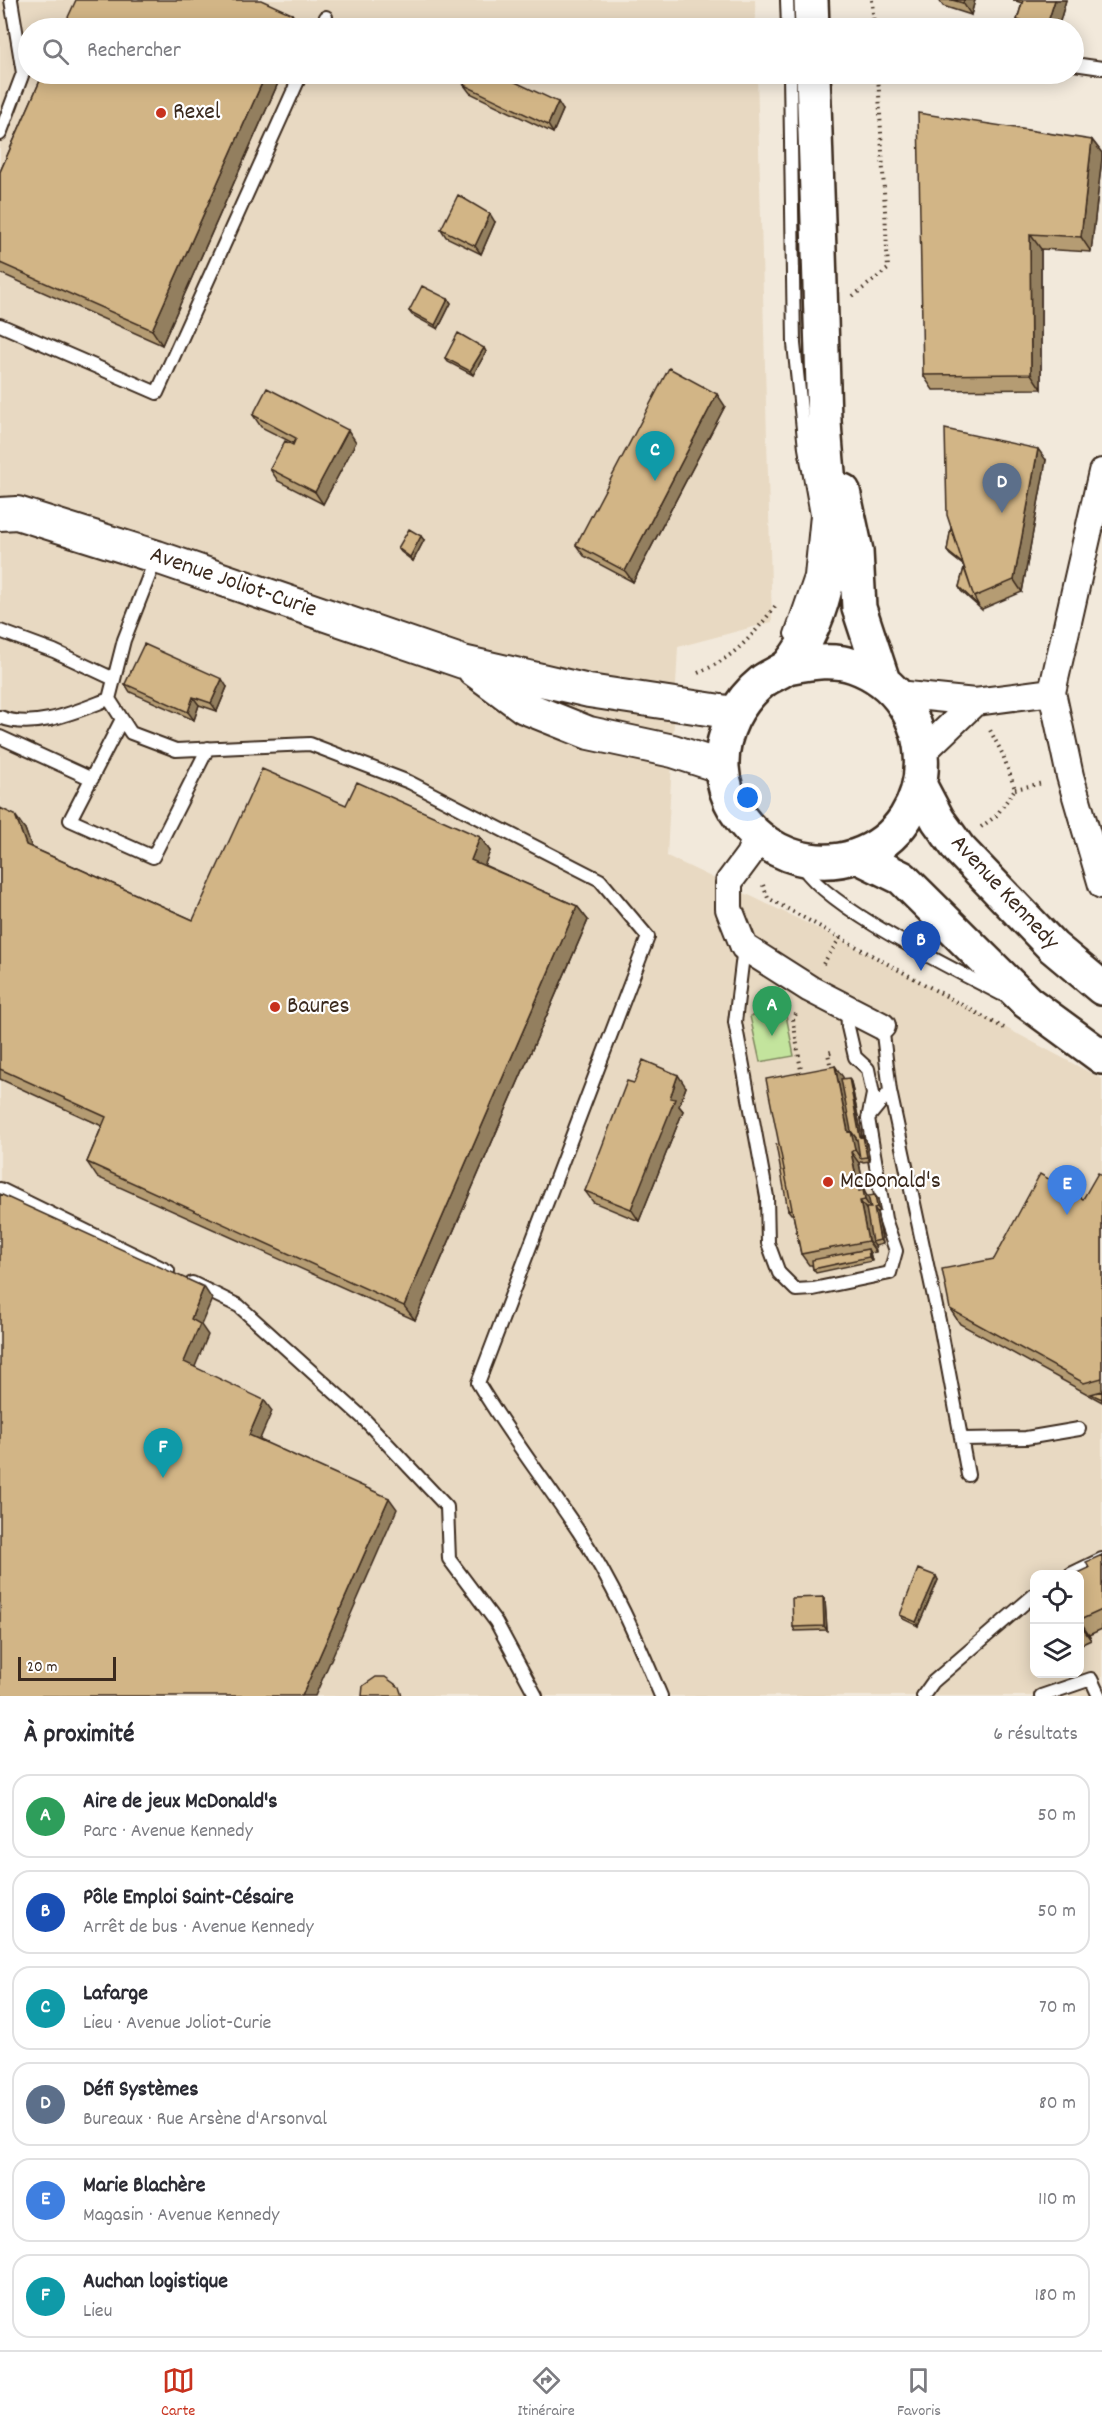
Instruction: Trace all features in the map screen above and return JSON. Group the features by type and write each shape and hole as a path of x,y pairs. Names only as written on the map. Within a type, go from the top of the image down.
{"main road":[{"path":"811,0 812,18"},
{"path":"813,84 825,441 831,506 829,572 820,608 808,637 779,662 748,694 734,713 724,739 722,767 727,793 753,846 776,850 798,859 828,862 857,856 885,840 907,816 920,786 922,753 915,722 890,688 859,608 856,550 843,490 825,441"},
{"path":"779,662 820,661 854,666 890,688"},
{"name":"Avenue Kennedy","path":"920,786 959,849 1053,947 1102,988"},
{"path":"857,856 902,878 1027,1002 1102,1057"}],"street":[{"path":"1102,472 1052,692 1070,776 1102,885"},
{"name":"Avenue Joliot-Curie","path":"0,514 17,513 157,557 464,662 589,691 734,713"},
{"name":"Avenue Joliot-Curie","path":"464,662 524,707 590,734 673,751 722,767"},
{"path":"890,688 975,702 1052,692"},
{"path":"922,753 975,702"},
{"path":"753,846 729,882 729,909 744,947 810,989 882,1026"}],"lane":[{"path":"11,0 18,47"},
{"path":"788,0 788,18"},
{"path":"1084,65 1102,68"},
{"path":"0,134 18,84"},
{"path":"0,325 157,393 296,84"},
{"path":"779,662 796,625 811,576 817,515 805,448 794,344 790,84"},
{"path":"157,557 124,640 110,699 131,733 176,750 310,744 409,782 600,880 648,937 478,1383 508,1434 580,1533 629,1620 661,1696"},
{"path":"0,631 54,651 114,679"},
{"path":"0,717 14,723 55,717 110,699"},
{"path":"122,719 70,820 153,857 208,748"},
{"path":"0,737 92,779"},
{"path":"798,859 805,874 862,917 907,944 1055,1022"},
{"path":"744,947 735,1022 767,1197 768,1243 779,1273 796,1290 813,1289 890,1273 896,1251 885,1219 868,1118 873,1094 868,1069 855,1057 848,1027 847,1008"},
{"path":"882,1026 890,1091 907,1161 968,1475"},
{"path":"868,1118 890,1091"},
{"path":"0,1190 239,1306 363,1418 447,1507 449,1559 496,1622 536,1696"},
{"path":"962,1439 1026,1438 1079,1429"},
{"path":"1081,1570 1102,1559"},
{"path":"923,1696 933,1682 1030,1599"},
{"path":"1041,1696 1091,1679 1099,1696"}],"path":[{"path":"872,0 873,18"},
{"path":"849,299 888,269 879,84"},
{"path":"681,706 691,676 723,662 751,639 777,603 801,606"},
{"path":"975,702 1003,755 1015,789"},
{"path":"974,833 996,816 1015,789 1054,780"},
{"path":"753,846 768,898 1007,1030"},
{"path":"823,964 840,938"},
{"path":"798,1011 793,1019 801,1077 809,1075"}],"shaded area":[{"path":"0,0 755,0 756,18 18,18 18,84 757,84 772,622 678,647 667,856 838,938 1102,1079 1102,1696 0,1696"}],"green space":[{"path":"785,1010 794,1056 760,1062 750,1016"}],"building":[{"path":"76,0 261,0 292,14 290,18 68,18"},
{"path":"1023,0 1055,0 1049,18 1018,18"},
{"path":"39,84 262,84 152,330 0,263 0,172"},
{"path":"519,84 558,102 548,125 464,85"},
{"path":"918,113 1092,140 1081,237 1030,234 1031,374 923,375"},
{"path":"458,195 490,214 475,246 441,229"},
{"path":"422,286 448,299 435,325 409,311"},
{"path":"458,333 484,348 470,371 445,358"},
{"path":"669,368 717,394 625,571 576,545"},
{"path":"267,388 348,430 315,492 270,469 285,441 293,445 296,438 253,415"},
{"path":"945,429 1038,449 1014,580 974,597 947,515"},
{"path":"951,527 963,564 947,551"},
{"path":"409,529 421,536 410,557 398,548"},
{"path":"964,568 974,597 979,606 959,587"},
{"path":"144,644 222,679 211,703 193,697 188,712 125,684"},
{"name":"Baures","path":"262,769 346,805 357,782 480,837 471,860 577,906 404,1306 87,1162 106,1117 0,1069 0,808 15,815 26,845 193,920"},
{"path":"643,1060 678,1075 670,1098 675,1099 631,1209 585,1191 627,1081 634,1083"},
{"name":"McDonald's","path":"835,1066 848,1132 851,1131 855,1149 851,1152 859,1191 863,1190 865,1200 860,1201 868,1241 801,1254 766,1079"},
{"path":"849,1078 860,1137 863,1136 867,1157 860,1158 857,1139 851,1131 841,1079"},
{"path":"779,1144 792,1209 788,1210 776,1145"},
{"path":"1098,1173 1102,1175 1102,1378 1084,1383 950,1309 942,1269 994,1259 1040,1174 1083,1199"},
{"path":"0,1194 204,1287 191,1319 200,1324 184,1362 264,1400 249,1435 389,1498 302,1696 0,1696"},
{"path":"875,1195 877,1207 874,1208 880,1240 872,1242 866,1208 871,1208 868,1196"},
{"path":"868,1249 869,1257 813,1269 812,1260"},
{"path":"1102,1391 1102,1399 1091,1394"},
{"path":"1102,1555 1102,1610 1084,1618 1084,1570 1089,1568 1086,1562"},
{"path":"918,1569 936,1576 916,1622 900,1615"},
{"path":"823,1597 824,1626 793,1627 792,1598"},
{"path":"376,1677 385,1677 399,1687 402,1696 362,1696 363,1686"}],"place":[{"name":"Rexel","path":"161,113"},
{"name":"Lafarge","path":"655,481"},
{"name":"Défi Systèmes","path":"1002,513"},
{"name":"Pôle Emploi Saint-Césaire","path":"921,971"},
{"name":"Baures","path":"275,1007"},
{"name":"Aire de jeux McDonald's","path":"772,1036"},
{"name":"McDonald's","path":"828,1182"},
{"name":"Marie Blachère","path":"1067,1215"},
{"name":"Auchan logistique","path":"163,1478"}]}
